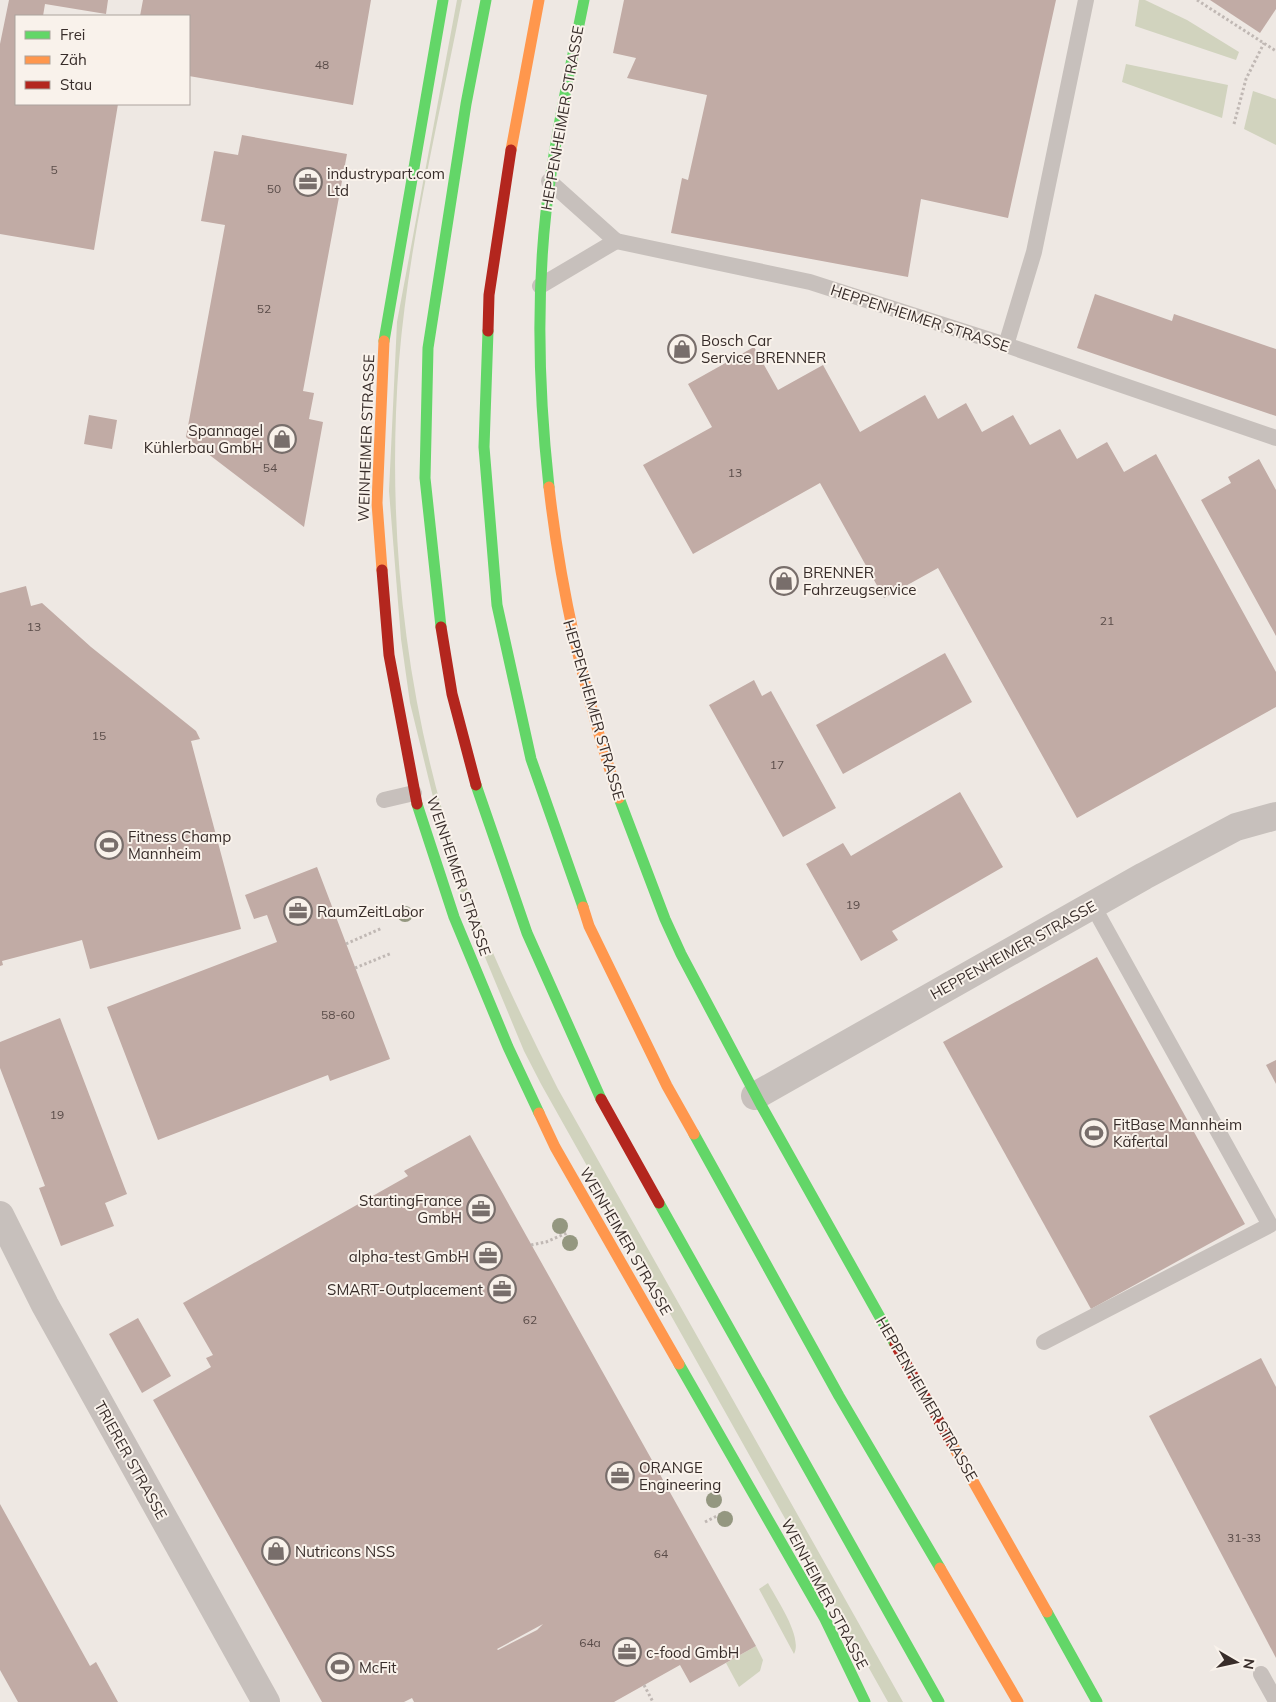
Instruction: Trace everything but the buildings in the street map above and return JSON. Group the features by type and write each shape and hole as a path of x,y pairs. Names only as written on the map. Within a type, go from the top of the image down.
{"main road":[{"name":"WEINHEIMER STRASSE","path":"443,0 384,336 377,503 389,656 414,793 454,917 508,1047 555,1147 825,1619 865,1702"},
{"path":"486,0 466,104 428,348 425,478 440,617 452,694 474,780 527,933 592,1084 939,1702"},
{"path":"539,0 518,108 489,295 484,447 497,605 531,759 588,926 667,1086 839,1396 1018,1702"},
{"name":"HEPPENHEIMER STRASSE","path":"584,0 548,181 540,286 541,396 544,452 556,552 579,666 623,815 664,915 755,1096 1097,1702"}],"street":[{"name":"HEPPENHEIMER STRASSE","path":"755,1096 1236,827 1276,816"},
{"name":"TRIERER STRASSE","path":"0,1215 45,1305 266,1702"}],"lane":[{"path":"1006,345 1034,252 1086,0"},
{"path":"540,286 616,241 548,181"},
{"name":"HEPPENHEIMER STRASSE","path":"616,241 810,282 1006,345 1276,438"},
{"path":"384,800 414,793"},
{"path":"1044,1342 1270,1224 1093,906"},
{"path":"1261,1674 1276,1701"}],"path":[{"path":"1197,0 1276,51"},
{"path":"1234,124 1246,78 1264,43"},
{"path":"346,944 382,928"},
{"path":"355,968 392,954"},
{"path":"531,1245 546,1242 572,1230"},
{"path":"705,1522 734,1507"},
{"path":"644,1685 653,1702"}],"green space":[{"path":"457,0 462,0 417,225 410,270 399,361 396,424 395,487 398,551 404,614 425,740 440,801 458,862 479,920 517,1006 558,1089 903,1702 888,1702 541,1084 524,1051 477,938 446,850 410,703 401,639 389,491 397,322"},
{"path":"1139,0 1145,0 1187,20 1239,52 1236,60 1135,26"},
{"path":"1126,64 1228,85 1222,118 1122,82"},
{"path":"1253,91 1276,99 1276,145 1244,129"},
{"path":"768,1583 788,1618 795,1638 796,1647 794,1654 759,1589"},
{"path":"756,1646 763,1660 760,1671 739,1687 726,1663"}],"traffic: fast":[{"path":"384,341 443,0"},
{"path":"441,627 425,478 428,348 466,104 486,0"},
{"path":"549,487 540,349 543,246 553,159 584,0"},
{"path":"488,331 484,447 497,605 531,759 583,907"},
{"path":"476,785 527,933 601,1099"},
{"path":"619,798 665,919 681,954 761,1105 895,1344"},
{"path":"417,804 454,917 508,1047 539,1113"},
{"path":"694,1134 839,1396 940,1568"},
{"path":"659,1203 939,1702"},
{"path":"679,1364 825,1619 865,1702"},
{"path":"1047,1612 1097,1702"}],"traffic: slow":[{"path":"511,150 539,0"},
{"path":"382,570 377,503 384,341"},
{"path":"549,487 567,605 595,722 619,798"},
{"path":"583,907 589,926 667,1086 694,1134"},
{"path":"539,1113 555,1147 679,1364"},
{"path":"952,1444 1047,1612"},
{"path":"940,1568 1018,1702"}],"traffic: jam":[{"path":"488,331 489,295 511,150"},
{"path":"382,570 389,655 417,804"},
{"path":"441,627 452,694 476,785"},
{"path":"601,1099 659,1203"},
{"path":"895,1344 952,1444"}],"place":[{"name":"industrypart.com Ltd","path":"308,182"},
{"name":"Bosch Car Service BRENNER","path":"682,349"},
{"name":"Spannagel Kühlerbau GmbH","path":"282,439"},
{"name":"BRENNER Fahrzeugservice","path":"784,581"},
{"name":"Fitness Champ Mannheim","path":"109,845"},
{"name":"RaumZeitLabor","path":"298,911"},
{"name":"FitBase Mannheim Käfertal","path":"1094,1133"},
{"name":"StartingFrance GmbH","path":"481,1209"},
{"name":"alpha-test GmbH","path":"488,1256"},
{"name":"SMART-Outplacement","path":"502,1289"},
{"name":"ORANGE Engineering","path":"620,1476"},
{"name":"Nutricons NSS","path":"276,1551"},
{"name":"c-food GmbH","path":"627,1652"},
{"name":"McFit","path":"340,1667"}]}
